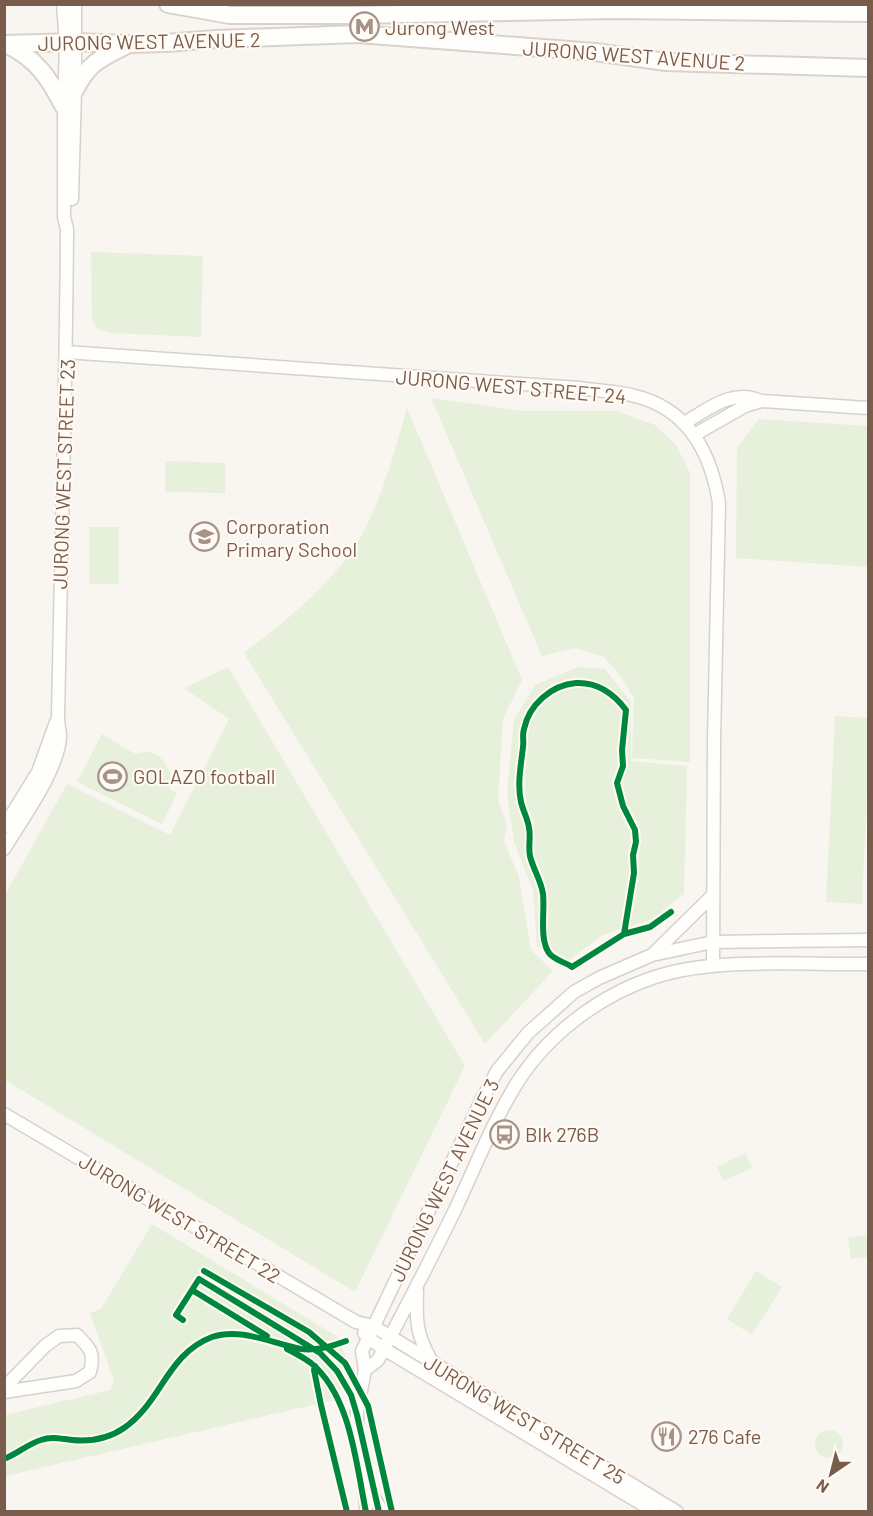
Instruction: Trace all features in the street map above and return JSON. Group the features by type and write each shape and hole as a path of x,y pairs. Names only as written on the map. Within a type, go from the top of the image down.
{"main road":[{"name":"JURONG WEST AVENUE 2","path":"168,4 230,15 614,10 868,13"},
{"name":"JURONG WEST AVENUE 2","path":"5,44 70,42 127,44 358,34 595,52 666,62 868,68"},
{"path":"5,44 19,50 39,66 53,85 63,108"},
{"path":"75,90 90,66 127,44"}],"street":[{"name":"JURONG WEST STREET 23","path":"63,4 75,90 72,216 67,229"},
{"name":"JURONG WEST STREET 23","path":"4,849 48,775 60,736 58,718 67,229 64,218 63,108 75,4"},
{"name":"JURONG WEST STREET 24","path":"66,352 579,388 634,395 663,408 684,423 706,454 719,503 713,966"},
{"path":"684,423 731,398 750,396 761,401 868,408"},
{"path":"694,435 737,410 761,401"},
{"name":"JURONG WEST STREET 23","path":"4,827 38,772 58,718"},
{"path":"652,955 713,895"},
{"name":"JURONG WEST AVENUE 3","path":"365,1482 357,1447 357,1411 365,1370 362,1351 480,1103 497,1071 528,1032 574,992 599,978 652,955 713,942 868,940"},
{"name":"JURONG WEST AVENUE 3","path":"365,1370 378,1360 384,1349 417,1287 498,1117 518,1083 546,1047 579,1017 612,996 656,977 713,966 868,964"},
{"name":"JURONG WEST STREET 22","path":"4,1114 356,1322 373,1326"},
{"path":"417,1287 416,1324 423,1347 432,1363"},
{"name":"JURONG WEST STREET 22","path":"356,1322 368,1338"},
{"name":"JURONG WEST STREET 25","path":"373,1326 677,1512"},
{"path":"4,1388 45,1346 59,1336 77,1335 89,1348 93,1360 90,1372 76,1381 4,1392"},
{"name":"JURONG WEST STREET 25","path":"368,1338 655,1512"},
{"path":"365,1482 366,1512"},
{"path":"365,1482 382,1512"}],"green space":[{"path":"91,252 203,256 201,337 111,333 97,329 92,320"},
{"path":"431,398 522,411 616,411 655,425 676,445 690,473 690,762 632,758 634,698 620,675 603,656 574,648 542,656"},
{"path":"407,408 522,680 503,719 498,800 507,826 504,841 519,877 531,950 553,971 485,1044 244,653 314,594 346,559 359,540 381,494"},
{"path":"759,419 868,426 868,567 736,558 737,447"},
{"path":"165,461 225,463 225,493 165,492"},
{"path":"89,527 119,527 119,584 89,584"},
{"path":"228,667 465,1066 355,1292 5,1080 5,895 67,784 170,835 229,719 184,688"},
{"path":"578,667 605,669 631,702 631,761 687,766 684,893 653,919 603,935 560,967 537,946 533,890 514,842 507,794 514,720 535,685"},
{"path":"835,716 868,718 862,904 826,902"},
{"name":"GOLAZO football","path":"102,734 134,753 154,754 167,766 170,777 169,789 177,793 162,824 77,782"},
{"path":"745,1153 752,1168 723,1181 717,1167"},
{"path":"152,1224 338,1337 348,1362 338,1399 5,1476 5,1415 110,1390 114,1381 90,1313 101,1309"},
{"path":"868,1235 868,1257 851,1259 848,1238"},
{"path":"756,1271 782,1287 752,1335 727,1319"},
{"path":"829,1430 839,1434 843,1444 839,1454 829,1458 819,1454 815,1444 819,1434"}],"cycle path":[{"path":"624,934 634,873 633,855 636,842 635,830 623,806 617,783 623,766 622,750 626,710 610,694 598,687 576,683 558,688 536,704 527,720 523,734 519,781 521,802 530,831 530,856 543,894 543,933 549,953 572,967 624,934 650,927 671,912"},
{"path":"204,1271 309,1332 345,1363 368,1406 392,1512"},
{"path":"183,1320 176,1315 199,1279 320,1353 337,1371 351,1395 379,1512"},
{"path":"192,1290 267,1336"},
{"path":"4,1459 45,1439 93,1440 118,1432 137,1418 184,1355 212,1337 223,1334 246,1335 301,1349 324,1348 346,1341"},
{"path":"287,1349 311,1363 335,1393 350,1432 366,1512"},
{"path":"315,1366 321,1405 347,1512"}],"place":[{"name":"Jurong West","path":"364,27"},
{"name":"Corporation Primary School","path":"205,537"},
{"name":"GOLAZO football","path":"112,776"},
{"name":"Blk 276B","path":"504,1134"},
{"name":"276 Cafe","path":"667,1436"}]}
